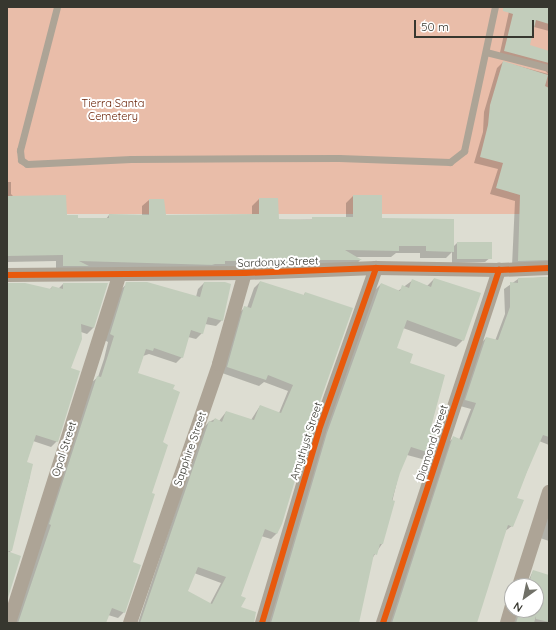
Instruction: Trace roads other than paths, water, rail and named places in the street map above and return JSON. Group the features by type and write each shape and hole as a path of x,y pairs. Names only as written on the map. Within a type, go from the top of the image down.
{"street":[{"name":"Sardonyx Street","path":"7,275 245,273 376,268 499,270 549,268"},
{"name":"Amythyst Street","path":"262,623 319,430 376,268"},
{"name":"Diamond Street","path":"383,623 499,270"},
{"name":"Sapphire Street","path":"130,623 219,364 245,273"},
{"name":"Opal Street","path":"8,623 120,274"},
{"path":"522,578 549,492"}],"lane":[{"path":"57,7 20,150 21,160 27,164 131,159 339,158 450,162 464,151 495,7"},
{"path":"486,52 549,68"}],"park label":[{"name":"Tierra Santa Cemetery","path":"113,110"}]}
